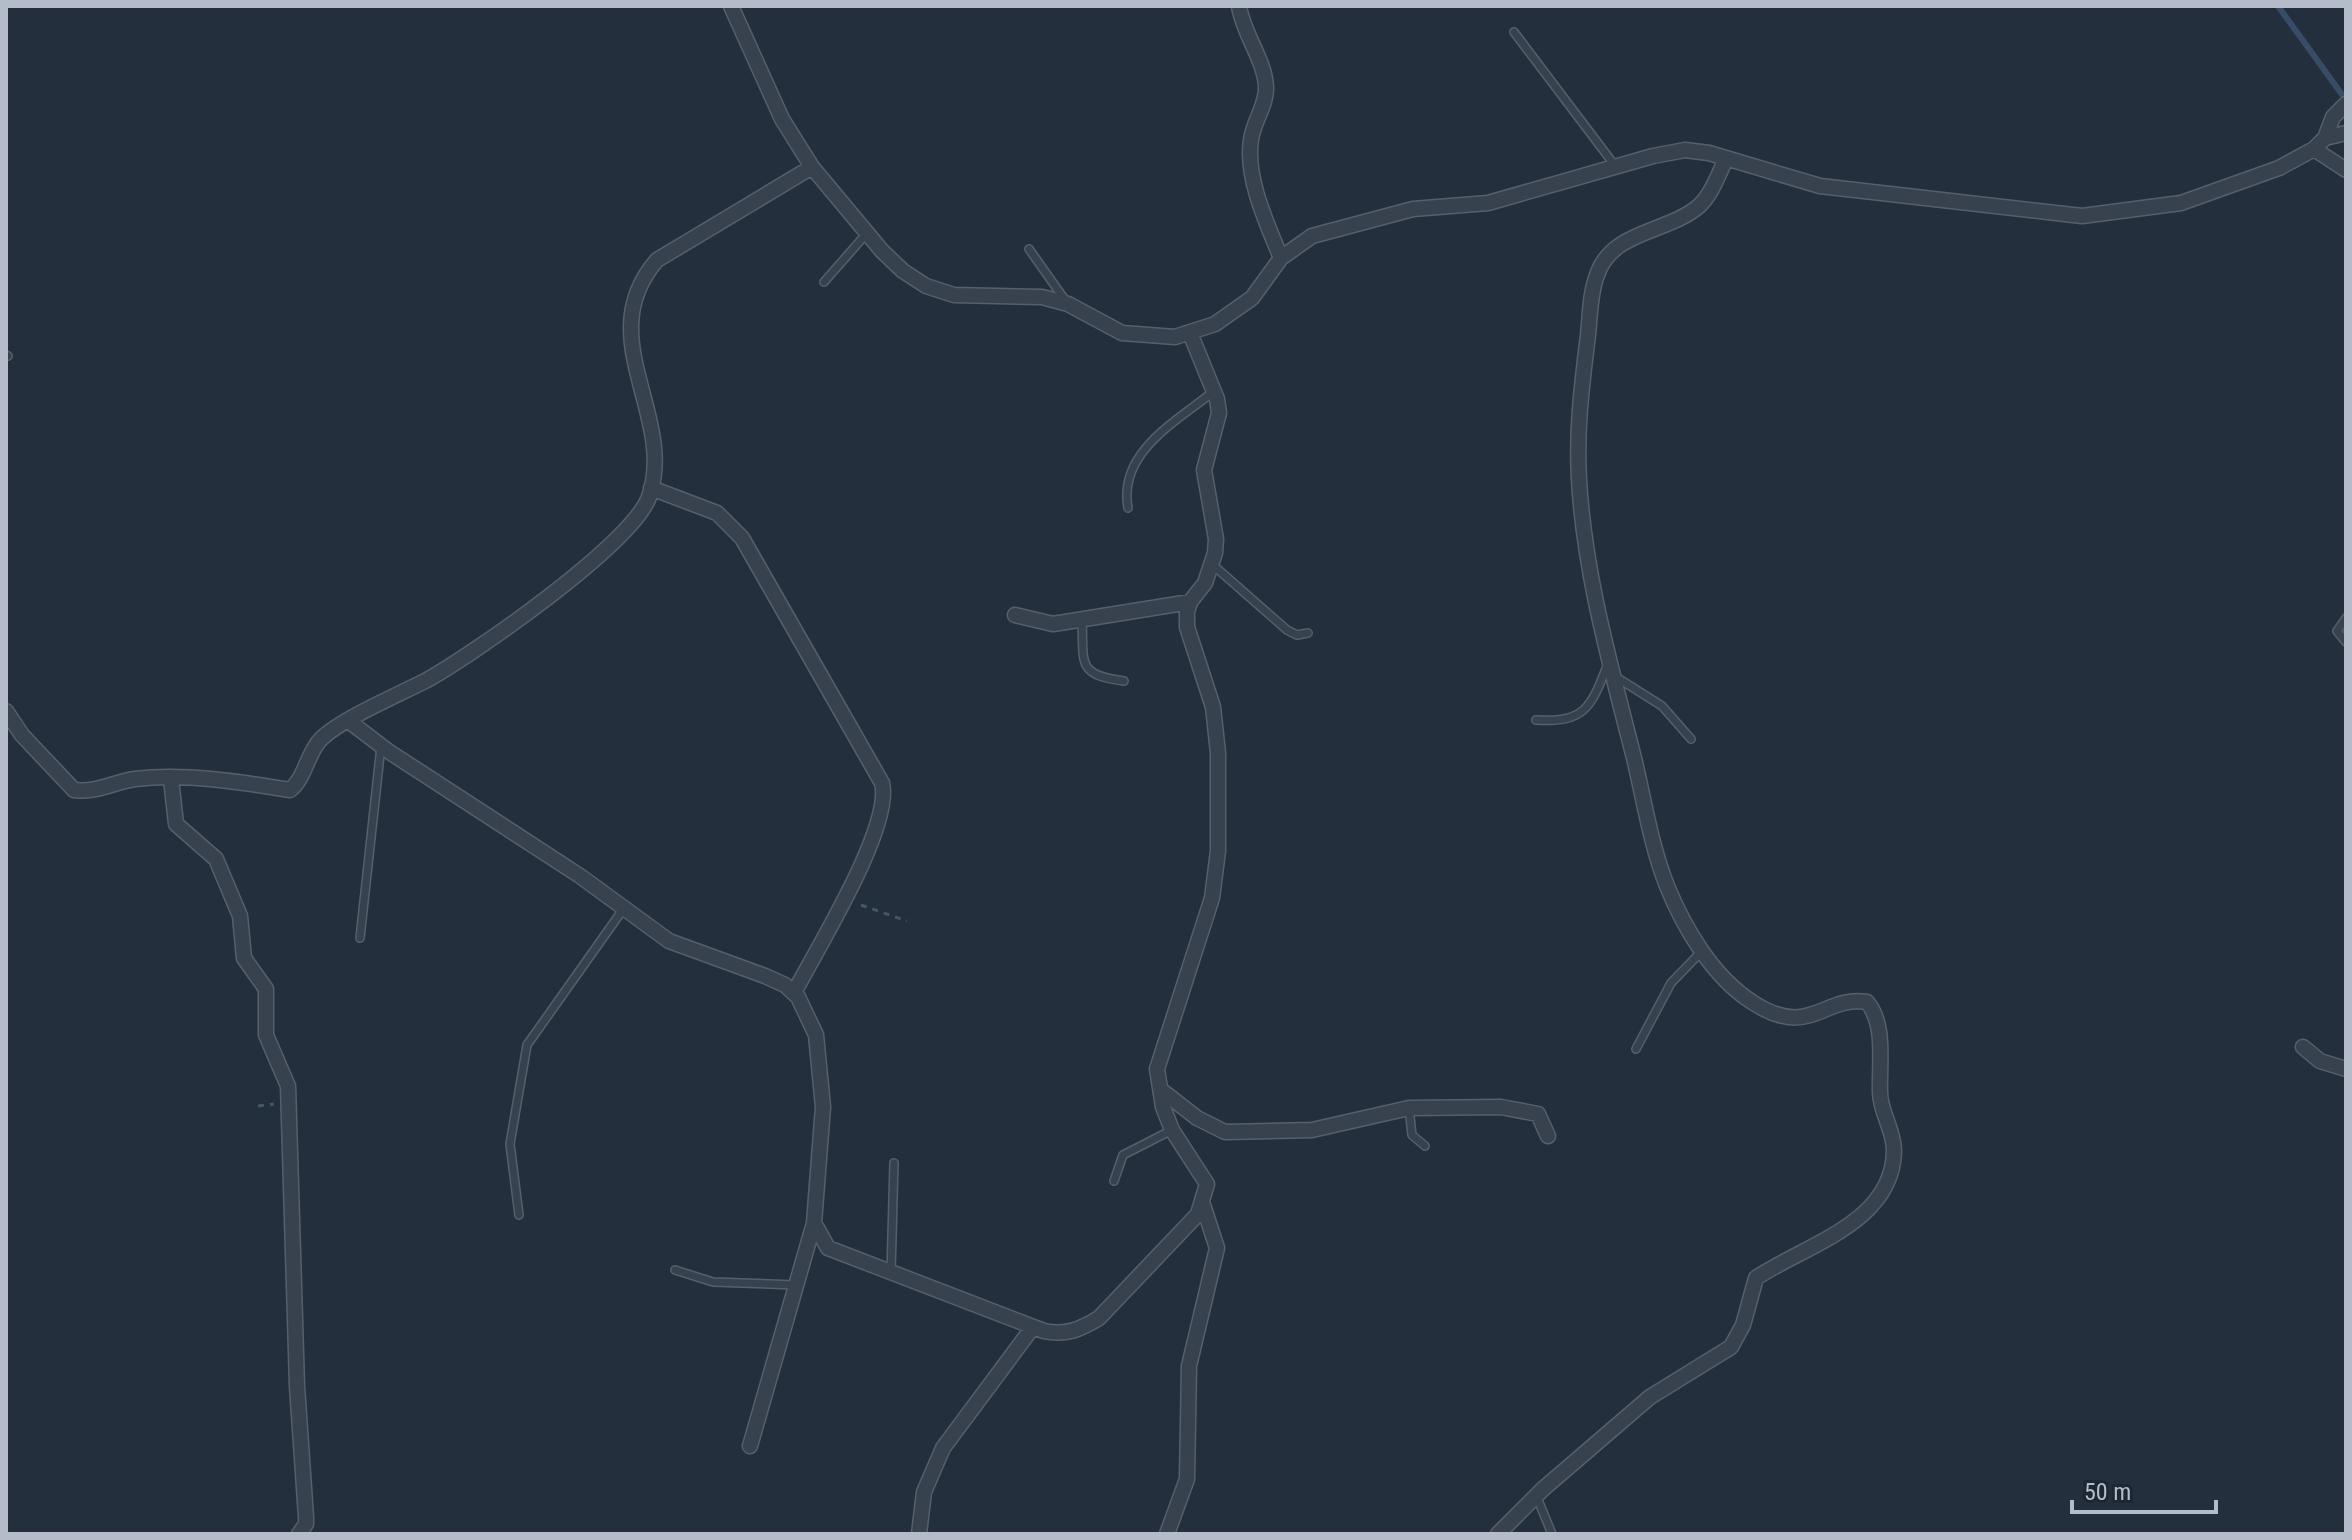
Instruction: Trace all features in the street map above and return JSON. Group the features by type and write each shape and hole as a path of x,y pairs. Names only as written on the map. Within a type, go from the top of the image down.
{"street":[{"path":"731,6 782,119 812,167 903,271 926,286 954,295 1042,297 1068,304 1122,333 1175,337 1215,324 1252,298 1281,258 1312,236 1397,213 1488,203 1685,150 1832,188 2082,216 2181,203 2279,168 2314,149 2325,138 2333,117 2346,104"},
{"path":"1239,6 1242,23 1266,86 1250,140 1250,162 1265,219 1281,258"},
{"path":"2325,138 2346,133"},
{"path":"2314,149 2346,170"},
{"path":"1498,1534 1536,1495 1650,1397 1731,1347 1743,1325 1756,1278 1865,1215 1889,1176 1894,1139 1880,1098 1878,1020 1874,1010 1867,1002 1858,1001 1805,1019 1770,1011 1751,1001 1703,950 1666,884 1598,611 1578,468 1578,412 1595,279 1606,257 1618,248 1639,234 1696,209 1709,194 1726,159"},
{"path":"6,711 22,735 74,790 92,791 134,779 171,779 290,790 301,777 322,738 454,664 608,549 639,514 651,488 654,445 636,377 629,317 634,294 643,276 657,260 812,167"},
{"path":"1167,1534 1190,1467 1189,1366 1217,1248 1203,1205 1207,1184 1172,1130 1157,1069 1212,898 1218,851 1218,753 1213,707 1187,627 1190,602 1205,583 1213,565 1216,539 1204,470 1219,413 1214,390 1190,333"},
{"path":"651,488 717,513 742,538 879,773 883,804 868,851 794,993"},
{"path":"1015,615 1053,624 1190,602"},
{"path":"350,722 381,746 580,876 669,941 765,976 794,993 809,1015 816,1035 823,1107 814,1223 750,1446"},
{"path":"171,779 176,824 216,859 240,916 244,958 266,989 266,1035 288,1086 297,1386 306,1517 306,1524 299,1534"},
{"path":"2303,1047 2320,1061 2346,1069"},
{"path":"1161,1090 1197,1118 1225,1132 1312,1130 1409,1108 1529,1110 1538,1114 1548,1136"},
{"path":"814,1223 828,1248 1058,1334 1099,1318 1203,1205"},
{"path":"919,1534 924,1492 943,1448 1033,1327"}],"lane":[{"path":"1514,32 1616,167"},
{"path":"824,282 867,233"},
{"path":"1029,249 1068,304"},
{"path":"1128,508 1126,477 1135,463 1152,440 1214,390"},
{"path":"1213,565 1261,603 1287,630 1297,635 1308,633"},
{"path":"2346,618 2337,631 2346,642"},
{"path":"1082,621 1084,661 1089,671 1097,677 1124,681"},
{"path":"1536,720 1574,718 1585,710 1595,698 1609,660"},
{"path":"1614,676 1662,706 1691,739"},
{"path":"360,938 381,746"},
{"path":"519,1215 510,1144 527,1045 624,908"},
{"path":"1636,1049 1671,983 1703,950"},
{"path":"1409,1108 1412,1135 1425,1146"},
{"path":"1114,1181 1123,1155 1172,1130"},
{"path":"891,1274 894,1163"},
{"path":"675,1270 713,1282 796,1285"},
{"path":"1536,1495 1552,1534"}],"path":[{"path":"843,899 907,921"}],"waterway":[{"path":"2278,6 2346,100"}]}
